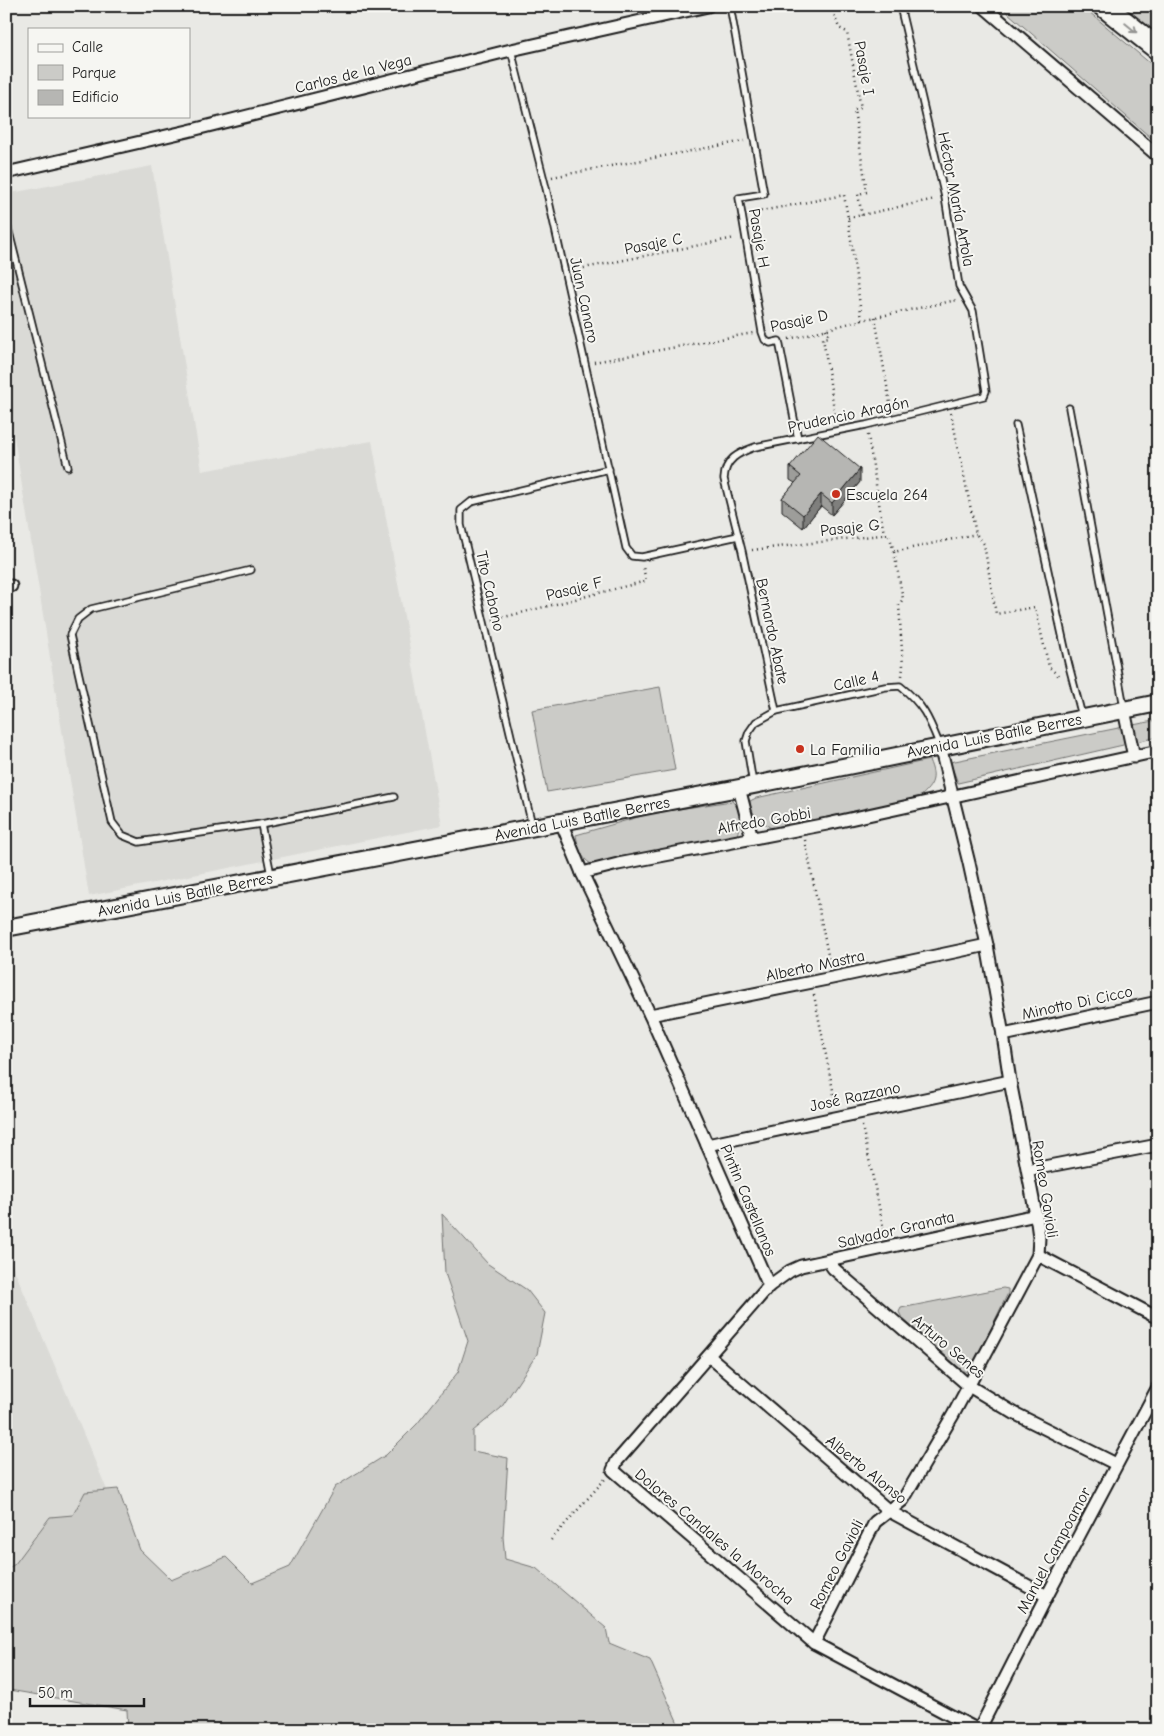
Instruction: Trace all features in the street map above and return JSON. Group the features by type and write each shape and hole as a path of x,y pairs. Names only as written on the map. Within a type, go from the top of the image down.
{"highway":[{"path":"1104,6 1158,49"}],"main road":[{"name":"Avenida Luis Batlle Berres","path":"6,928 532,828 1158,703"}],"street":[{"name":"Carlos de la Vega","path":"6,173 188,131 511,50 708,6"},
{"path":"983,6 1158,156"},
{"path":"1124,710 1134,757"},
{"name":"Romeo Gavioli","path":"814,1643 875,1522 903,1500 969,1386 1038,1255 1039,1237 1036,1215 1010,1080 1004,1035 969,863 951,797 940,746"},
{"name":"Alfredo Gobbi","path":"582,873 618,864 804,829 1158,751"},
{"path":"746,786 752,838"},
{"name":"Pintin Castellanos","path":"561,822 582,873 650,1015 730,1201 769,1286"},
{"name":"Alberto Mastra","path":"650,1015 986,945"},
{"name":"Minotto Di Cicco","path":"1004,1035 1158,1002"},
{"name":"José Razzano","path":"707,1145 1010,1080"},
{"path":"1028,1170 1158,1145"},
{"name":"Salvador Granata","path":"769,1286 790,1271 801,1266 1036,1215"},
{"path":"1038,1255 1158,1318"},
{"name":"Arturo Senes","path":"828,1261 833,1268 969,1386 1014,1413 1116,1464"},
{"path":"612,1470 769,1286"},
{"name":"Alberto Alonso","path":"709,1356 888,1511 1047,1596"},
{"name":"Manuel Campoamor","path":"979,1730 1047,1596 1158,1387"},
{"name":"Dolores Candales la Morocha","path":"612,1470 814,1643 979,1730"}],"lane":[{"name":"Pasaje H","path":"730,6 764,194 739,198 762,332"},
{"name":"Héctor María Artola","path":"900,6 945,197 959,286 973,310 986,390 984,396"},
{"name":"Juan Canaro","path":"511,50 544,179 626,548 632,556 642,558"},
{"path":"6,220 68,466"},
{"name":"Pasaje D","path":"762,332 765,340 770,343 780,341"},
{"path":"780,341 798,439"},
{"name":"Prudencio Aragón","path":"725,470 740,453 755,447 893,419 984,396"},
{"path":"1069,408 1124,710"},
{"path":"1016,425 1082,718"},
{"name":"Tito Cabano","path":"532,828 461,525 461,510 471,502 609,469"},
{"name":"Bernardo Abate","path":"725,470 724,479 742,551 776,711"},
{"path":"642,558 738,536"},
{"path":"251,570 91,608 78,619 70,635 112,822 122,835 139,842 261,824 394,797"},
{"name":"Calle 4","path":"776,711 885,687 900,686 911,695 927,715 940,746"},
{"path":"746,786 746,740 749,732 756,722 776,711"},
{"path":"261,824 271,878"}],"path":[{"name":"Pasaje I","path":"831,6 839,28 847,32 861,108 854,110 867,192 858,194 862,216"},
{"path":"544,179 755,139"},
{"path":"742,214 844,196 862,320"},
{"path":"848,218 945,197"},
{"name":"Pasaje C","path":"565,272 745,236"},
{"name":"Pasaje D","path":"780,341 875,317 966,299"},
{"path":"875,317 893,419"},
{"path":"826,329 829,337 823,338 838,431"},
{"name":"Pasaje D","path":"585,364 762,332"},
{"path":"950,404 976,534 984,544 996,614 1035,607 1048,667 1075,691"},
{"path":"866,425 884,534"},
{"name":"Pasaje G","path":"742,551 889,534 894,552 976,534"},
{"path":"894,552 903,599 899,604 903,666 900,686"},
{"name":"Pasaje F","path":"485,622 646,582 642,558"},
{"path":"804,829 832,978"},
{"path":"812,982 838,1116"},
{"path":"859,1112 887,1246"},
{"path":"551,1540 612,1470"}],"shaded area":[{"path":"152,166 202,471 372,441 442,825 89,896 6,388 6,194"},
{"path":"6,1250 110,1497 6,1579"}],"green space":[{"path":"1000,6 1082,6 1158,70 1158,144"},
{"path":"1116,6 1154,6 1158,9 1158,39"},
{"path":"660,687 675,770 547,792 532,710"},
{"path":"1158,720 1158,737 958,783 950,762"},
{"path":"929,760 933,773 932,782 917,800 771,828 757,817 750,805 750,801 756,798"},
{"path":"732,801 738,809 740,817 737,835 591,864 580,852 576,835 652,813"},
{"path":"442,1214 488,1264 527,1290 545,1313 537,1354 501,1408 473,1431 473,1451 508,1458 503,1537 505,1559 536,1568 606,1628 609,1643 650,1660 681,1730 128,1730 127,1710 9,1690 6,1664 6,1570 15,1564 50,1517 73,1515 85,1492 118,1489 140,1550 171,1580 226,1557 252,1583 290,1567 335,1487 386,1455 417,1424 458,1372 468,1341 445,1273"},
{"path":"1003,1288 1008,1289 1008,1293 971,1370 967,1372 962,1370 902,1318 899,1312 901,1308"}],"building":[{"path":"818,434 860,469 832,503 821,494 803,515 782,498 801,476 790,467"}],"place":[{"name":"Escuela 264","path":"836,494"},
{"name":"La Familia","path":"800,749"}]}
